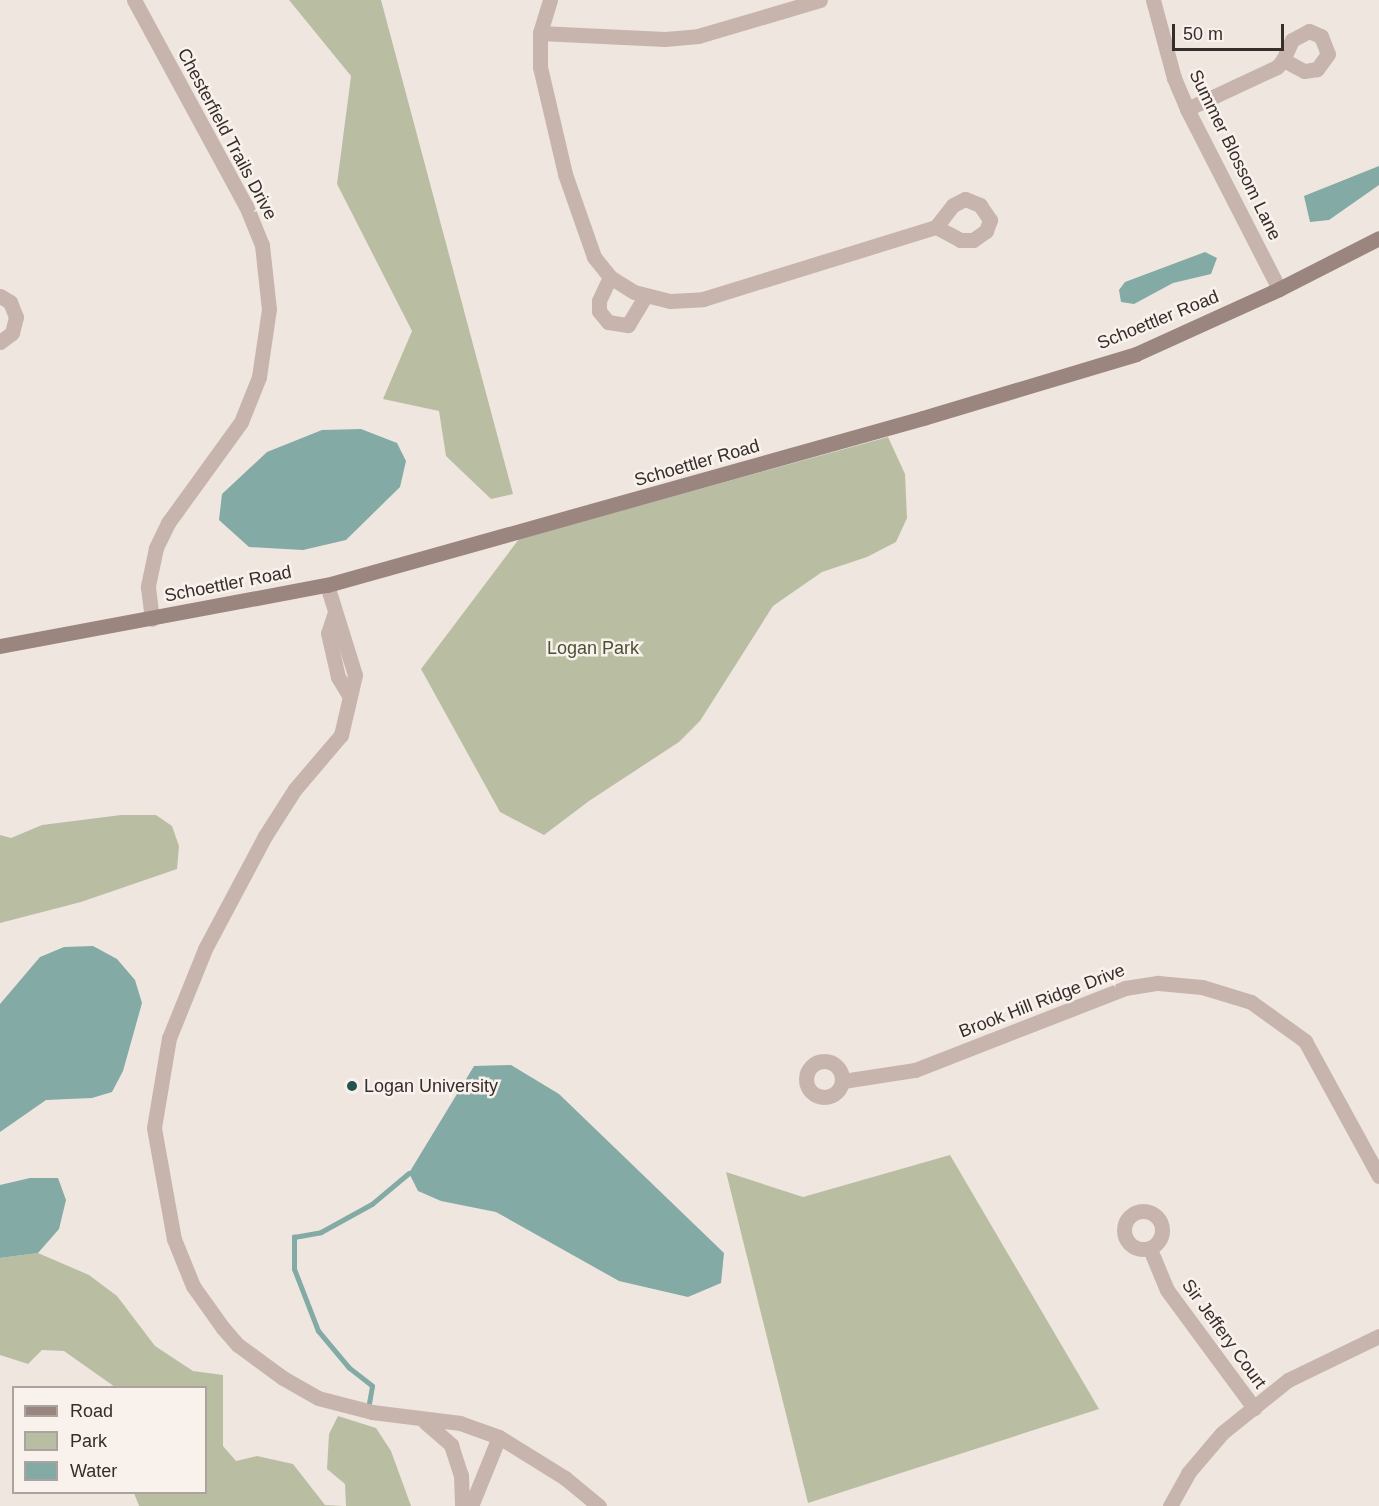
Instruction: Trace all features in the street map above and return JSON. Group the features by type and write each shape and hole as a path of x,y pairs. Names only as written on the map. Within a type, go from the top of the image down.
{"street":[{"name":"Chesterfield Trails Drive","path":"134,0 246,206 262,245 269,309 259,377 241,422 168,524 156,548 148,587 152,619"},
{"path":"550,0 540,33 540,67 565,174 594,257 610,277 645,297 670,302 703,299 936,227"},
{"path":"540,33 656,39 698,36 820,0"},
{"name":"Summer Blossom Lane","path":"1153,0 1174,78 1187,109 1279,289"},
{"path":"1187,109 1276,67 1283,60"},
{"name":"Schoettler Road","path":"0,646 327,585 625,504 1136,354 1279,289 1379,238"},
{"path":"610,277 599,301 599,311 608,322 628,325 645,297"},
{"path":"0,296 10,302 16,317 12,333 0,342"},
{"path":"327,585 334,615 328,633 338,677 349,695 349,712 341,735 295,789 205,949 169,1038 154,1128 161,1176 182,1262 193,1286 238,1345 282,1378 318,1398 425,1422 460,1423 499,1437 565,1478 599,1506"},
{"name":"Brook Hill Ridge Drive","path":"843,1081 915,1070 1131,986 1158,983 1202,987 1251,1002 1305,1041 1379,1176"},
{"name":"Sir Jeffery Court","path":"1150,1249 1167,1290 1254,1408"},
{"path":"1170,1506 1188,1473 1222,1433 1288,1380 1379,1336"},
{"path":"425,1422 451,1445 461,1475 462,1506"},
{"path":"471,1506 499,1437"}],"green space":[{"path":"289,0 381,0 513,494 491,499 446,456 439,411 383,399 412,331 337,184 351,76"},
{"name":"Logan Park","path":"888,437 905,474 907,518 896,542 867,557 822,572 773,606 700,721 679,742 589,801 544,835 500,812 421,669 519,539"},
{"path":"121,815 156,815 172,826 179,846 177,869 81,902 0,923 0,835 11,838 42,825"},
{"path":"950,1155 1099,1409 808,1503 726,1172 803,1197"},
{"path":"38,1253 89,1275 117,1296 155,1346 193,1371 223,1375 223,1446 236,1461 257,1456 293,1464 325,1505 343,1506 139,1506 134,1494 207,1494 207,1386 114,1386 64,1351 42,1350 28,1364 0,1355 0,1258"},
{"path":"338,1416 376,1428 391,1451 411,1506 346,1506 345,1484 327,1469 329,1434"}],"water":[{"path":"1379,166 1379,185 1329,220 1310,222 1304,196"},
{"path":"1205,252 1217,258 1211,274 1173,283 1134,304 1121,302 1119,290 1125,282"},
{"path":"361,429 397,443 406,461 400,487 346,540 303,550 249,547 219,520 222,494 267,452 322,430"},
{"path":"93,946 117,959 135,980 142,1003 123,1071 112,1092 92,1098 46,1100 0,1132 0,1004 40,957 64,947"},
{"path":"511,1065 559,1094 724,1253 721,1283 688,1297 619,1281 496,1212 441,1201 418,1191 409,1173 474,1066"},
{"path":"30,1178 58,1178 66,1200 59,1229 38,1253 0,1258 0,1185"}],"waterway":[{"path":"368,1409 372,1386 349,1368 318,1331 294,1269 294,1237 321,1232 372,1204 409,1173"}],"place":[{"name":"Logan University","path":"352,1086"}]}
